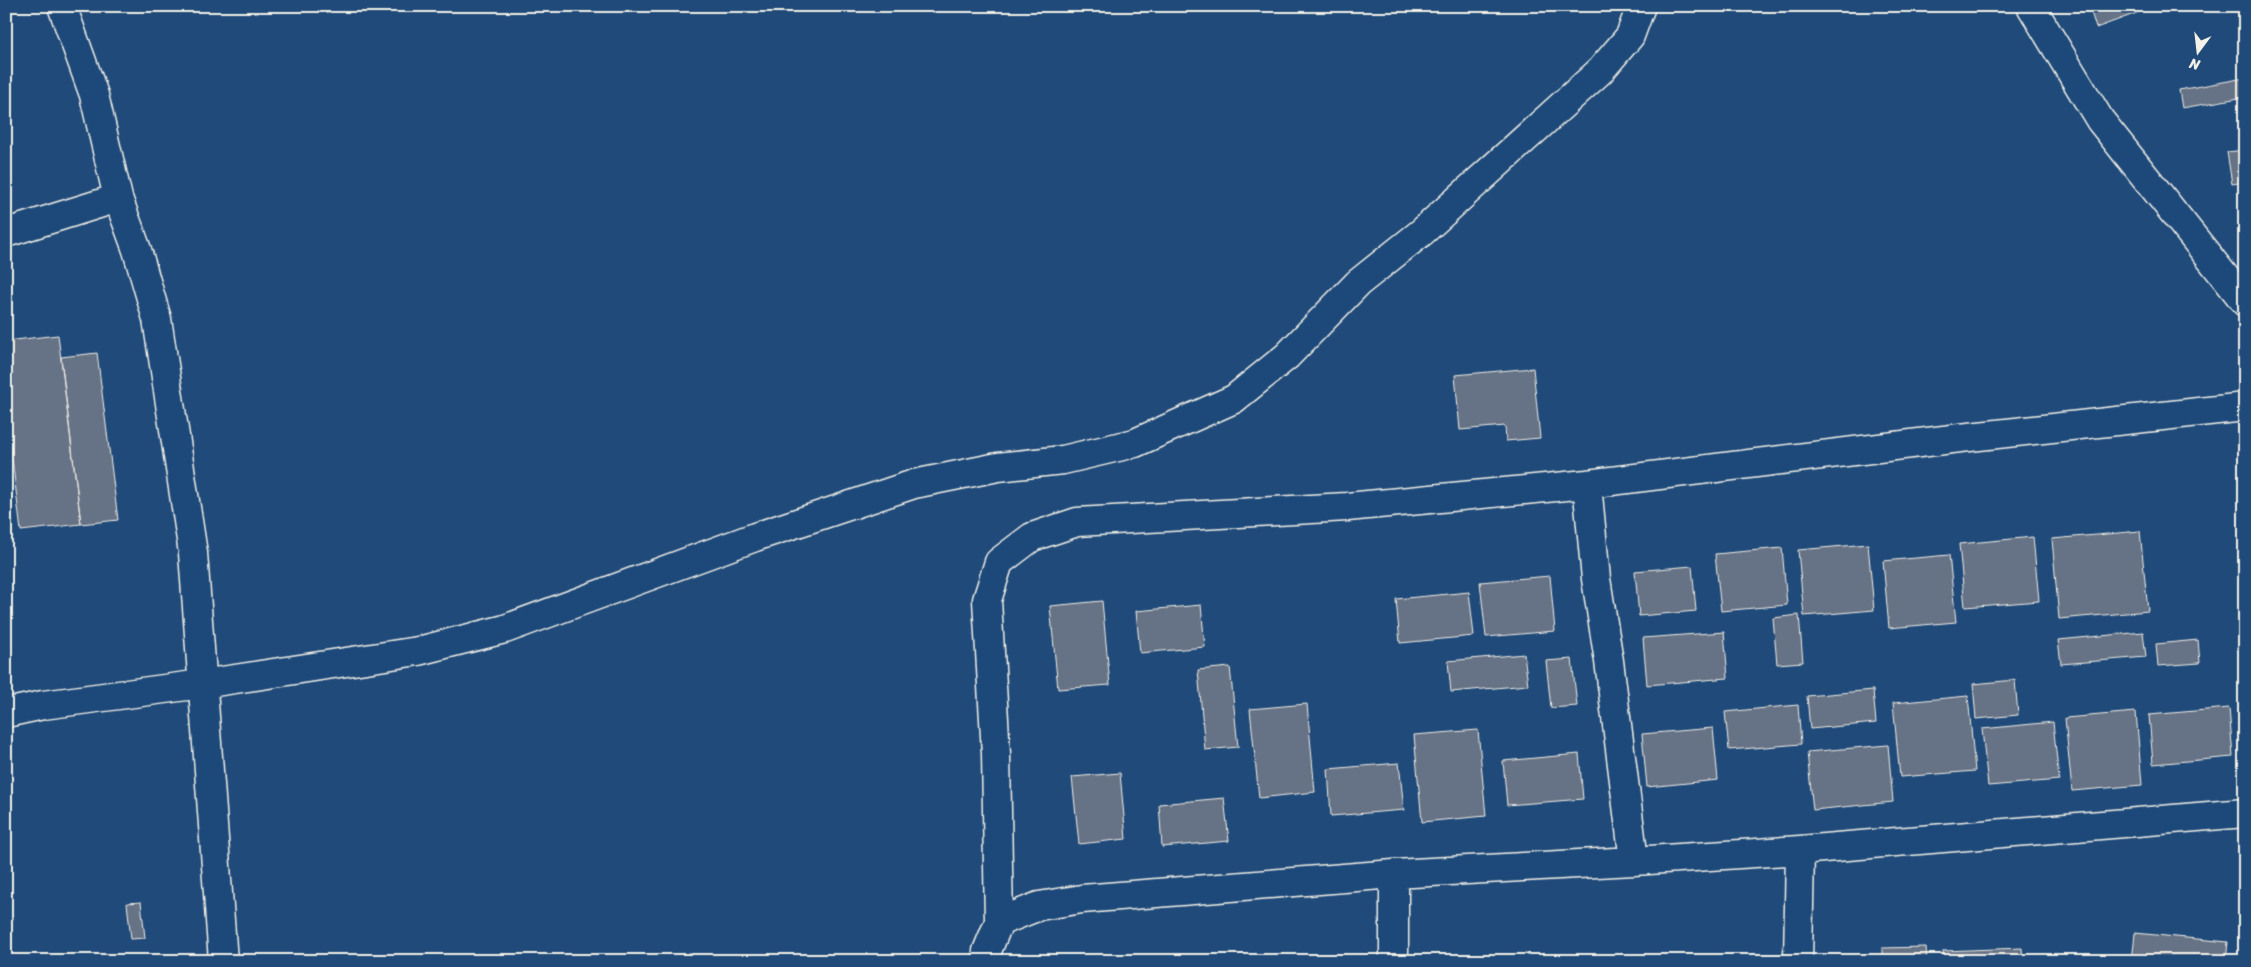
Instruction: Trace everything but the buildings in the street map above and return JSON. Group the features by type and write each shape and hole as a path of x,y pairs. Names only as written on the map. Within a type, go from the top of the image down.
{"street":[{"path":"62,6 94,95 118,198 157,319 193,553 223,961"},
{"path":"6,713 43,705 202,684 418,651 505,629 755,537 914,484 998,467 1063,460 1135,443 1234,399 1287,356 1358,282 1422,232 1600,71 1630,36 1641,6"},
{"path":"2031,6 2100,120 2245,302"},
{"path":"6,233 118,198"},
{"path":"986,961 987,951 999,922 996,754 987,600 1000,562 1032,537 1077,522 1347,507 1587,484 1950,440 2245,407"},
{"path":"1587,484 1596,578 1609,661 1634,861"},
{"path":"999,922 1039,906 1082,899 1394,874 1800,850 2245,812"},
{"path":"1798,961 1800,850"},
{"path":"1394,874 1394,961"}]}
